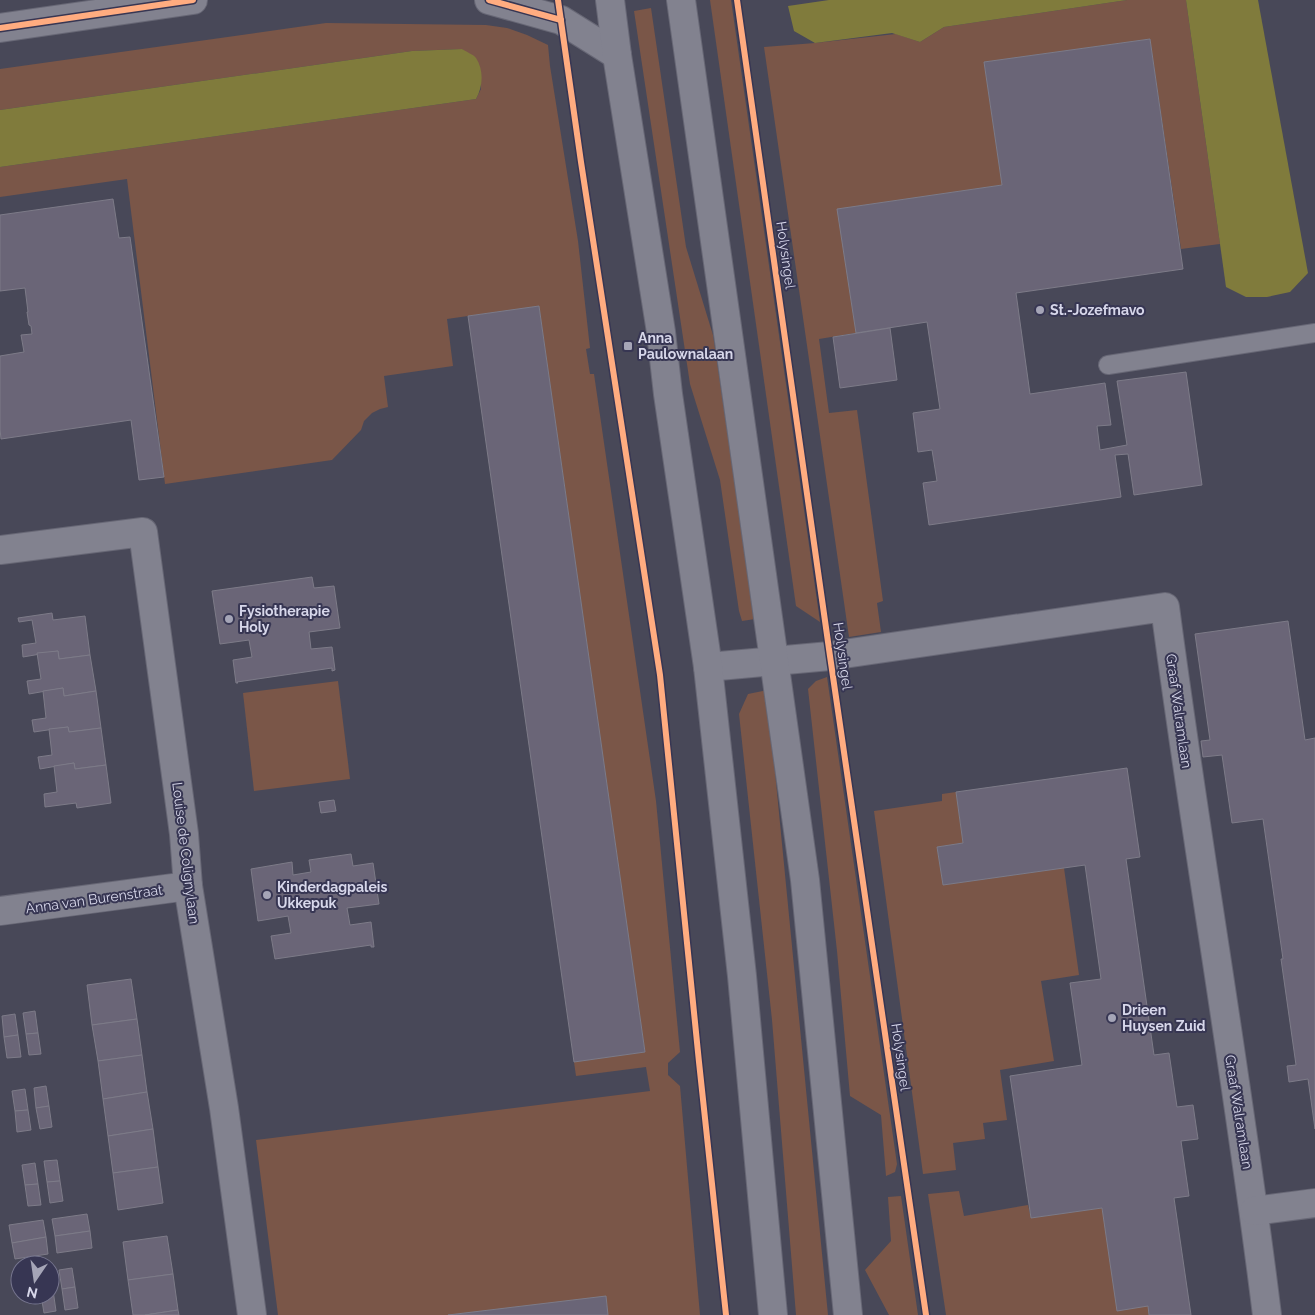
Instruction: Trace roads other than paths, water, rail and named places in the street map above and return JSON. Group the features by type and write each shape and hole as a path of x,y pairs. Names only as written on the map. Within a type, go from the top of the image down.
{"street":[{"path":"0,28 85,8 193,0"},
{"path":"489,0 561,20 617,55"},
{"path":"610,0 661,332 668,394 708,667 742,976 773,1315"},
{"path":"681,0 805,880 848,1315"},
{"name":"Louise de Colignylaan","path":"0,550 142,532 184,834 188,886 224,1108 252,1315"},
{"name":"Graaf Walramlaan","path":"708,667 830,656 1165,607 1254,1211 1267,1315"},
{"name":"Anna van Burenstraat","path":"0,911 188,886"},
{"path":"1254,1211 1315,1203"}],"lane":[{"path":"1108,365 1315,333"}],"place":[{"name":"St.-Jozefmavo","path":"1040,310"},
{"name":"Anna Paulownalaan","path":"628,346"},
{"name":"Fysiotherapie Holy","path":"229,619"},
{"name":"Kinderdagpaleis Ukkepuk","path":"267,895"},
{"name":"Drieen Huysen Zuid","path":"1112,1018"}]}
